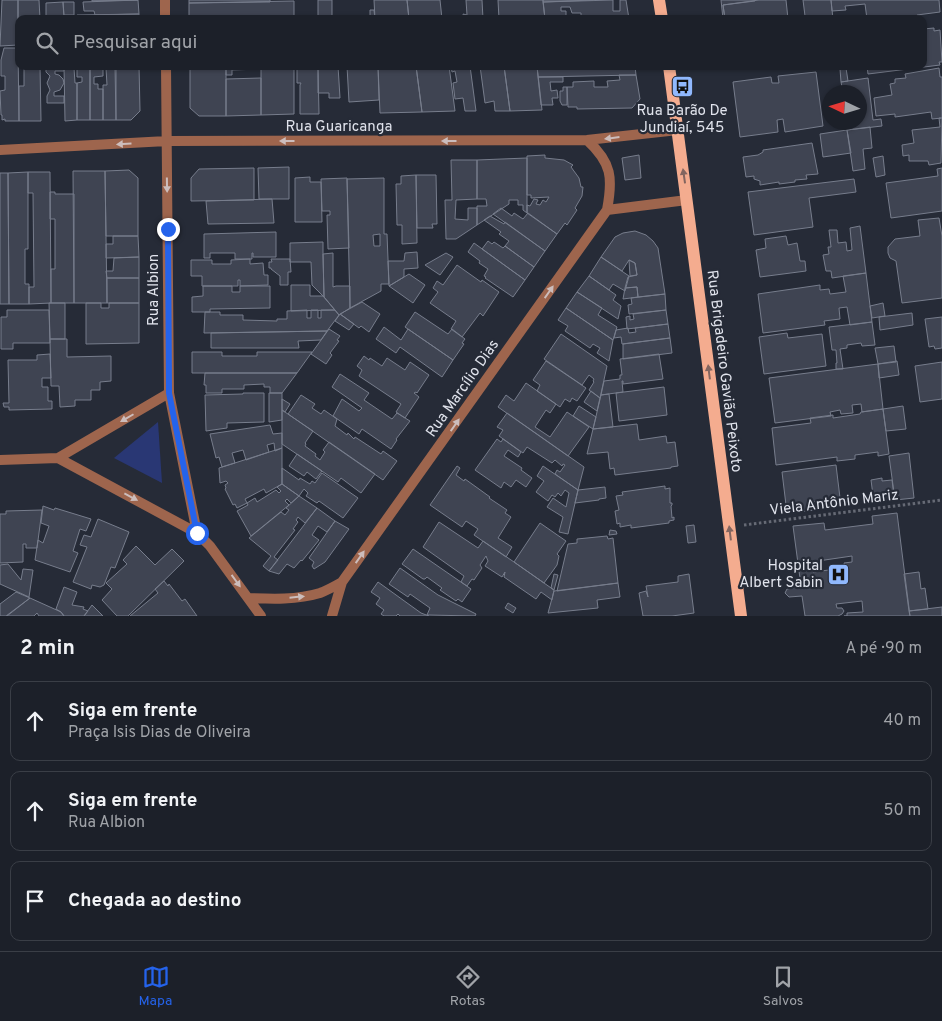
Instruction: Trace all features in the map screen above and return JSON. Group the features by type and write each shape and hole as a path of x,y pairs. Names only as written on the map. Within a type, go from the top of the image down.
{"main road":[{"path":"659,0 661,15"},
{"name":"Rua Brigadeiro Gavião Peixoto","path":"669,70 741,616"}],"street":[{"path":"165,0 165,15"},
{"name":"Rua Albion","path":"166,70 169,393 197,533"},
{"name":"Rua Guaricanga","path":"0,150 167,142 587,140 678,130"},
{"name":"Rua Marcílio Dias","path":"332,616 342,582 607,210 611,189 609,173 600,152 587,140"},
{"path":"607,210 687,200"},
{"path":"0,460 58,458 169,393"},
{"path":"58,458 197,533 210,546 262,616"},
{"name":"Rua Marcílio Dias","path":"248,598 274,599 309,595 322,592 342,582"}],"path":[{"name":"Viela Antônio Mariz","path":"729,527 942,500"}],"shaded area":[{"path":"158,422 162,483 114,458"}],"building":[{"path":"2,0 18,0 18,15 15,15 15,45 0,46"},
{"path":"18,0 39,0 40,15 18,15"},
{"path":"92,0 138,0 92,1"},
{"path":"138,0 139,14 95,15 94,11 84,11 83,2"},
{"path":"189,0 270,0 270,2 189,3"},
{"path":"318,0 332,0 332,15 318,15"},
{"path":"374,0 407,0 409,15 375,15"},
{"path":"407,0 440,0 442,15 409,15"},
{"path":"466,0 482,0 483,15 467,15"},
{"path":"498,0 543,0 545,15 499,15"},
{"path":"543,0 593,0 543,2"},
{"path":"613,0 613,11 620,11 620,0 626,0 628,15 581,15 581,13 572,13 570,7 561,7 561,11 566,11 566,15 545,15 543,2"},
{"path":"721,0 755,0 723,5 724,15 723,15"},
{"path":"759,0 786,0 788,15 724,15 723,5"},
{"path":"803,0 831,0 833,15 805,15"},
{"path":"831,0 939,0 940,12 917,15 866,15 865,4 845,6 846,10 832,11"},
{"path":"294,1 294,15 189,15 189,3"},
{"path":"63,2 74,2 74,15 64,15"},
{"path":"63,2 64,15 46,15 46,3"},
{"path":"370,10 374,10 375,15 370,15"},
{"path":"139,14 139,15 77,15"},
{"path":"934,28 934,31 940,30 942,62 939,62 940,65 927,67 927,29"},
{"path":"4,48 15,48 15,70 18,70 19,121 2,120 0,91 5,90 5,76 1,76 1,60"},
{"path":"939,68 940,77 942,77 942,118 932,119 931,112 895,117 895,114 876,116 874,98 892,95 890,84 895,83 895,79 906,78 905,74"},
{"path":"24,70 40,70 41,121 19,121 19,86 24,86"},
{"path":"46,70 64,70 55,71 55,74 63,79 64,83 60,90 54,92 54,96 64,96 64,103 47,103 47,96 50,90 47,83 50,76"},
{"path":"64,70 74,70 75,83 77,83 77,120 65,121"},
{"path":"77,70 90,70 90,120 77,120 77,83 82,82 82,77 77,77"},
{"path":"90,70 103,70 103,76 94,77 94,84 98,84 98,89 103,89 103,120 90,120"},
{"path":"106,70 116,70 116,120 103,120 103,85 107,85"},
{"path":"115,70 139,70 140,111 131,120 116,120"},
{"path":"190,70 226,70 226,116 199,116 190,108"},
{"path":"226,70 232,70 232,75 226,75"},
{"path":"261,70 294,70 294,114 261,115"},
{"path":"297,70 318,70 319,114 300,114 301,83 297,83"},
{"path":"318,70 338,70 340,98 329,98 329,93 318,93"},
{"path":"347,70 378,70 379,100 349,102"},
{"path":"378,70 417,70 422,112 380,113"},
{"path":"417,70 450,70 455,111 422,112"},
{"path":"452,70 471,70 476,111 465,111 463,98 455,99 453,83 457,82 455,71 452,72"},
{"path":"481,70 505,70 510,111 495,111 494,101 485,103"},
{"path":"505,70 537,70 542,110 510,111"},
{"path":"537,70 635,70 636,75 538,77"},
{"path":"840,70 846,70 848,81 841,82"},
{"path":"868,70 900,70 868,74"},
{"path":"816,72 822,126 785,132 783,119 777,120 778,132 740,137 733,82 771,77 772,83 779,83 778,76"},
{"path":"619,75 636,75 640,99 632,108 577,109 577,107 568,107 567,87 573,87 573,82 594,81 594,87 608,87 607,81 620,80"},
{"path":"538,77 563,77 563,82 550,82 551,91 557,90 558,98 552,98 553,105 541,105"},
{"path":"261,78 261,115 226,116 226,79"},
{"path":"868,78 873,120 881,119 882,126 867,128 867,85 842,85 841,82"},
{"path":"563,87 567,87 567,105 562,105 560,101 560,91 563,91"},
{"path":"939,118 942,118 941,163 929,165 928,161 909,161 909,155 903,156 902,145 914,143 912,130 940,127"},
{"path":"867,127 870,127 872,148 863,149 865,169 853,171 847,130 867,130"},
{"path":"847,130 851,153 823,157 820,134"},
{"path":"812,143 818,174 806,175 807,179 795,180 795,182 760,185 760,181 754,179 754,176 746,177 743,157 758,155 763,150"},
{"path":"545,155 545,158 564,160 573,165 571,167 579,178 581,187 583,187 582,196 575,208 577,210 567,225 565,223 557,234 527,213 527,205 530,206 534,199 538,200 536,204 540,205 543,200 546,202 549,197 531,198 531,195 527,195 527,156"},
{"path":"639,155 641,178 625,180 622,158"},
{"path":"883,156 885,175 876,177 873,158"},
{"path":"527,158 527,213 523,210 523,205 518,205 518,200 509,200 509,204 477,225 477,206 487,206 486,199 477,199 477,160"},
{"path":"451,160 477,160 477,199 456,200 455,219 468,220 468,208 477,208 477,225 456,239 446,239 445,200 452,200"},
{"path":"289,167 289,199 259,199 258,168"},
{"path":"254,168 254,200 191,201 191,178 199,169"},
{"path":"942,168 942,211 891,218 886,183 938,176 937,169"},
{"path":"129,170 138,178 138,236 106,236 105,171"},
{"path":"73,171 105,171 107,303 74,303"},
{"path":"28,172 50,172 51,303 29,304 29,287 34,287 33,193 28,193"},
{"path":"28,172 28,249 25,249 25,284 29,284 29,304 9,304 8,173"},
{"path":"0,173 8,173 9,304 0,304"},
{"path":"416,175 436,175 437,224 432,224 433,228 417,228"},
{"path":"416,175 417,243 402,244 402,225 397,225 396,184 401,184 401,176"},
{"path":"310,177 310,182 321,182 322,222 295,222 295,178"},
{"path":"347,178 349,248 328,249 327,215 330,215 330,211 322,211 321,179"},
{"path":"384,178 384,234 387,234 389,284 381,284 381,291 350,308 347,179","holes":["380,234 380,246 374,246 373,235"]},
{"path":"854,179 856,192 809,198 813,227 754,235 748,192"},
{"path":"50,192 55,192 55,194 74,194 74,303 51,303 51,269 55,269 55,219 50,219"},
{"path":"272,199 274,223 208,224 206,201"},
{"path":"501,208 512,216 514,213 523,219 528,213 557,234 545,251 493,214"},
{"path":"490,216 504,224 505,222 545,251 534,267 505,246 509,241 499,234 501,232 484,220"},
{"path":"939,218 942,236 942,298 902,303 896,261 890,258 888,247 895,239 920,236 918,220"},
{"path":"860,226 866,273 832,278 831,271 826,271 823,255 829,254 828,247 831,247 829,230 837,230 838,243 846,242 847,251 852,250 850,228"},
{"path":"635,231 646,235 658,248 665,294 638,297 637,287 625,288 628,277 637,275 635,263 629,260 622,271 601,257 615,237 623,233"},
{"path":"276,232 276,257 253,257 252,253 252,259 235,259 235,253 210,253 210,258 204,258 204,234"},
{"path":"113,236 138,236 139,257 106,258 106,244 113,244"},
{"path":"786,236 788,245 797,243 800,261 805,261 806,271 760,277 756,250 766,248 765,239"},
{"path":"488,241 492,244 494,242 503,248 505,246 534,267 525,280 482,249"},
{"path":"323,242 324,297 312,285 311,262 290,262 290,243"},
{"path":"474,243 525,280 513,297 485,278 484,276 488,269 468,252"},
{"path":"417,252 418,268 404,269 404,277 389,286 388,261 404,261 405,253"},
{"path":"333,253 333,287 350,286 350,308 339,315 324,297 323,254"},
{"path":"446,253 453,257 440,275 425,265"},
{"path":"139,257 139,278 107,278 106,271 113,271 114,258"},
{"path":"601,257 629,276 625,291 613,284 609,290 589,276"},
{"path":"250,259 250,264 263,263 264,275 268,275 268,285 240,286 240,280 238,280 238,286 202,286 202,276 191,276 191,260 212,260 212,264 231,264 231,260"},
{"path":"271,259 290,259 291,272 288,272 288,285 280,285 280,276 269,268 269,262 272,262"},
{"path":"629,260 635,263 637,275 630,276"},
{"path":"457,265 499,292 483,316 480,313 462,337 451,329 456,321 430,303 438,292 433,288 437,281 443,285"},
{"path":"866,273 872,322 850,325 847,307 839,308 840,319 824,321 825,325 763,333 758,294 820,285 820,290 829,289 830,294 846,292 843,276"},
{"path":"409,274 425,285 413,303 389,286"},
{"path":"589,276 616,295 613,300 621,306 618,319 577,292"},
{"path":"107,278 139,278 139,303 107,303"},
{"path":"291,285 310,285 310,296 323,296 335,310 291,311"},
{"path":"203,286 232,286 232,292 240,292 240,286 270,286 270,308 210,309 210,312 192,312 192,297 203,296"},
{"path":"637,287 638,297 623,299 625,288"},
{"path":"577,292 602,308 598,315 617,327 613,340 566,308"},
{"path":"665,294 666,310 629,314 628,305 632,304 631,298"},
{"path":"362,302 380,314 369,332 361,326 359,328 340,314"},
{"path":"49,303 65,303 65,339 50,339"},
{"path":"86,303 101,303 101,308 109,308 109,303 139,303 139,343 86,344"},
{"path":"883,303 885,316 872,318 870,306"},
{"path":"566,308 613,340 609,361 597,353 600,348 593,344 590,348 565,331 568,326 558,320"},
{"path":"7,310 49,310 50,343 13,343 13,349 1,349 1,317 7,317"},
{"path":"307,310 307,318 311,318 311,310 318,310 318,318 321,318 321,310 335,310 339,315 327,331 204,333 205,312 220,312 220,315 243,315 243,320 277,321 277,319 287,319 287,311"},
{"path":"666,310 668,324 627,329 626,317 630,316 630,320 634,319 633,314"},
{"path":"415,312 448,334 452,329 465,339 462,343 464,344 453,360 405,327"},
{"path":"912,313 913,325 880,330 879,317"},
{"path":"340,314 354,324 349,330 335,321"},
{"path":"942,317 942,348 935,349 934,346 929,347 925,319"},
{"path":"872,322 875,345 862,346 861,343 847,345 847,348 840,349 843,369 836,369 836,350 832,350 829,327"},
{"path":"668,324 670,338 622,344 621,337 614,338 616,330 628,328 629,333 636,332 635,328"},
{"path":"384,327 401,340 408,329 453,360 442,377 400,347 396,353 376,339"},
{"path":"329,329 340,336 326,364 311,354"},
{"path":"327,331 321,340 298,341 299,348 211,348 211,333"},
{"path":"787,333 788,338 822,334 826,366 764,374 759,337"},
{"path":"561,334 607,366 600,398 589,390 594,379 589,375 582,385 544,359"},
{"path":"670,338 672,353 623,359 623,344"},
{"path":"50,339 67,339 67,357 111,356 111,381 100,382 100,390 91,390 91,400 75,400 75,406 60,407 59,386 51,386"},
{"path":"894,346 896,362 878,364 875,348"},
{"path":"192,352 222,352 222,356 257,356 257,352 312,352 297,373 192,373"},
{"path":"50,354 51,378 42,378 42,387 48,387 48,401 52,401 52,409 9,410 9,407 4,407 3,403 9,403 8,360 37,360 37,355"},
{"path":"659,354 663,379 623,384 622,381 623,392 601,395 604,381 620,379 620,375 622,375 620,359"},
{"path":"364,356 382,366 387,358 405,370 410,362 429,375 417,393 414,393 419,397 405,418 396,412 401,404 359,376 362,370 357,366"},
{"path":"546,361 586,388 577,401 572,398 570,402 565,399 560,407 537,391 540,385 533,380"},
{"path":"897,361 899,375 879,378 878,364"},
{"path":"942,362 942,399 920,402 915,366"},
{"path":"878,364 883,409 862,412 861,404 852,405 853,413 841,414 840,410 830,412 831,416 775,423 769,378"},
{"path":"205,373 297,373 282,393 270,393 270,387 264,387 264,384 244,385 244,389 222,389 222,393 206,393 206,385 204,385"},
{"path":"340,374 369,393 364,400 392,419 397,413 410,421 391,449 362,429 359,434 333,416 342,399 359,411 362,408 332,387"},
{"path":"526,383 556,404 550,413 546,410 535,427 550,437 567,412 589,427 568,456 498,407 506,395 514,401"},
{"path":"664,387 667,415 619,421 616,393"},
{"path":"591,391 600,398 597,411 584,402"},
{"path":"264,393 264,422 227,423 227,428 206,431 205,395"},
{"path":"269,393 282,393 282,420 269,422"},
{"path":"609,394 613,427 593,429 601,395"},
{"path":"301,395 315,404 312,408 321,414 324,410 337,419 335,426 347,435 348,433 354,439 355,437 381,454 383,451 397,461 383,480 288,414"},
{"path":"282,399 290,404 285,412 282,410"},
{"path":"579,406 596,417 593,429 573,416"},
{"path":"903,406 906,429 886,431 883,409"},
{"path":"883,409 889,454 878,456 878,452 855,455 855,459 837,461 837,457 776,465 772,428 811,423 810,418 833,415 833,418"},
{"path":"282,410 313,431 305,446 316,454 315,456 320,460 325,452 323,450 329,442 375,474 361,493 341,478 338,482 282,444"},
{"path":"507,413 584,467 578,490 555,474 557,470 560,472 565,465 563,464 562,466 555,460 552,463 527,447 523,453 499,436 503,430 497,427"},
{"path":"637,424 639,440 666,436 667,443 675,442 678,466 615,475 614,468 610,469 608,452 587,454 593,429"},
{"path":"270,425 273,434 282,433 282,448 275,451 274,443 267,445 269,452 246,460 243,450 232,453 235,463 222,467 219,457 216,458 210,434"},
{"path":"497,439 501,442 503,439 521,452 518,457 508,450 504,456 522,468 521,470 532,478 526,487 516,480 511,487 504,482 501,488 475,470"},
{"path":"282,448 282,484 266,493 264,489 245,499 247,503 237,508 235,504 233,505 225,489 225,485 228,483 226,481 220,483 219,468"},
{"path":"909,453 914,498 895,500 889,456"},
{"path":"297,454 322,471 316,479 307,472 304,476 289,466"},
{"path":"836,465 840,498 812,502 814,510 792,513 791,505 786,505 782,472"},
{"path":"457,466 460,468 456,475 464,481 465,479 490,497 507,510 505,513 511,517 498,538 512,547 506,557 474,535 478,529 466,521 462,527 430,505"},
{"path":"543,466 578,490 568,534 559,532 563,517 547,507 553,498 566,507 569,493 565,490 561,496 558,493 555,497 552,495 548,501 536,492 544,481 537,476"},
{"path":"282,468 299,480 300,478 310,484 312,481 315,483 322,473 358,498 343,518 319,501 317,503 306,496 308,493 304,489 299,496 282,484"},
{"path":"882,478 882,481 892,480 894,496 885,497 886,501 874,503 871,480"},
{"path":"282,484 299,496 291,503 287,499 285,501 289,505 251,536 237,511 248,505 247,503 255,498 257,502 276,490 279,493 281,491 277,487"},
{"path":"665,486 665,489 670,488 670,503 672,503 672,518 674,517 674,520 669,521 669,523 631,528 631,525 620,527 620,523 617,524 615,511 619,510 616,496 623,495 622,492"},
{"path":"605,487 606,498 575,503 578,490"},
{"path":"299,496 317,508 305,523 298,517 296,520 298,522 293,529 295,530 274,557 278,560 269,571 263,566 271,556 249,538 281,512 285,515 289,510 286,508"},
{"path":"43,506 91,519 86,531 80,529 73,551 78,553 70,572 35,560 38,540 43,543 49,526 41,523"},
{"path":"317,508 335,521 327,532 318,526 312,535 319,540 294,568 287,564 279,574 269,571"},
{"path":"42,510 37,548 26,548 26,544 23,544 23,562 0,563 0,514 6,514 6,511"},
{"name":"Hospital Albert Sabin","path":"897,513 910,616 847,616 847,613 863,612 862,601 836,604 837,608 842,608 844,611 838,616 805,616 802,596 789,597 785,593 787,589 801,586 793,526 824,523 825,530 873,524 872,516","holes":["852,556 852,562 844,563 845,568 813,572 811,562"]},
{"path":"98,519 129,532 115,568 111,567 104,585 100,587 92,585 91,589 73,582 87,547 80,545 84,535 91,537"},
{"path":"335,521 349,529 325,562 314,569 312,566 314,562 309,558"},
{"path":"439,522 478,548 483,541 514,562 554,590 552,600 541,592 536,599 504,577 505,572 502,577 485,566 488,561 486,556 480,565 482,568 474,580 472,579 467,586 461,582 464,576 423,547"},
{"path":"540,523 566,541 557,554 559,556 557,565 544,583 514,562"},
{"path":"694,525 696,542 688,543 686,526"},
{"path":"610,530 616,531 617,534 609,535"},
{"path":"607,536 608,539 613,538 618,583 557,591 568,544 577,543 577,539"},
{"path":"136,546 155,565 172,549 184,561 128,616 117,616 102,600 112,589 106,583 127,564 123,560"},
{"path":"413,549 471,589 462,602 458,599 456,601 440,590 442,588 427,577 423,579 402,564"},
{"path":"8,564 21,580 23,569 33,570 29,597 0,584 0,565"},
{"path":"400,568 438,595 476,614 475,616 427,615 430,608 410,594 408,597 389,584"},
{"path":"919,572 921,589 925,588 928,609 909,611 904,574"},
{"path":"554,574 558,575 554,590 551,588"},
{"path":"689,574 694,613 672,616 643,616 639,593 646,591 648,597 646,586 678,582 678,576"},
{"path":"164,581 168,586 169,584 182,601 185,599 197,616 130,616 158,593 155,589"},
{"path":"378,582 421,613 429,616 400,616 398,614 396,616 384,616 381,614 384,610 376,604 380,598 371,592"},
{"path":"618,583 620,597 597,600 598,608 548,613 554,591"},
{"path":"64,587 77,592 72,605 84,607 83,609 88,611 84,616 64,616 56,609"},
{"path":"16,592 30,598 6,616 0,616 0,604"},
{"path":"30,598 61,612 64,616 39,616 37,613 34,616 7,616"},
{"path":"508,603 516,608 513,613 505,608"},
{"path":"92,605 103,616 84,616"},
{"path":"942,607 942,616 910,616 909,611"}],"place":[{"name":"Rua Barão De Jundiaí, 545","path":"682,87"},
{"name":"Hospital Albert Sabin","path":"839,574"}],"route":[{"path":"168,229 169,393 197,533"}]}
